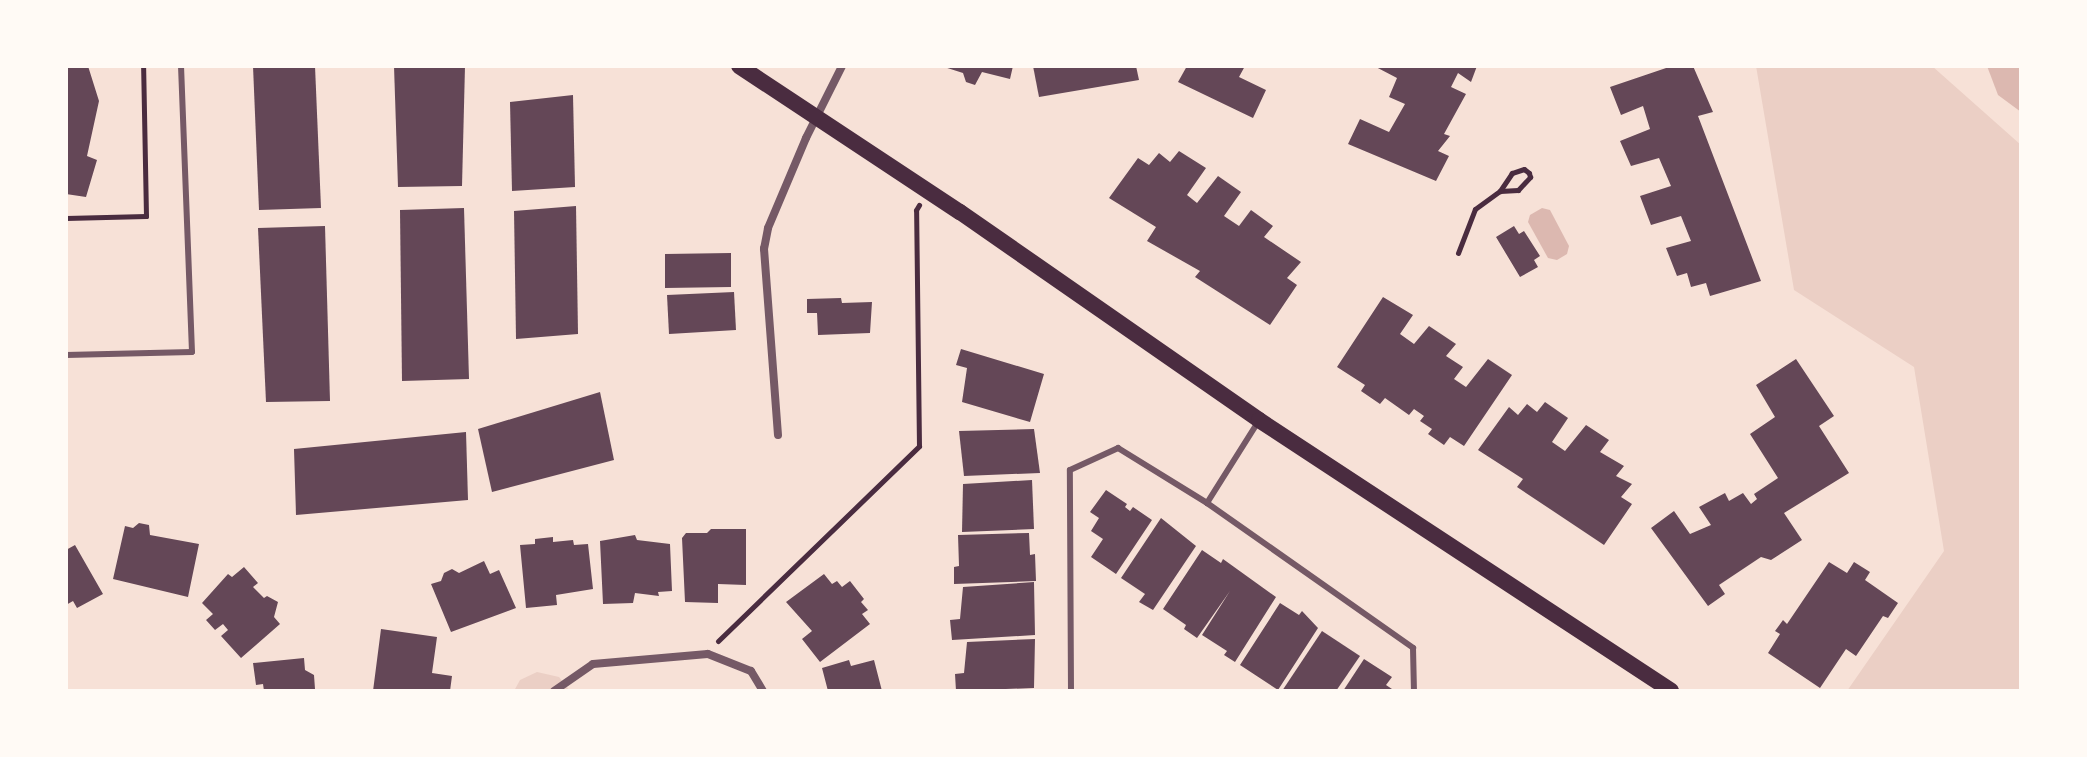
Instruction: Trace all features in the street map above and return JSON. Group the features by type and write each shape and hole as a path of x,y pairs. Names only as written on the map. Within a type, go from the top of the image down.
{"main road":[{"path":"739,66 927,190 1259,420 1671,691"}],"street":[{"path":"778,435 764,249 768,228 842,66"},
{"path":"554,691 593,664 708,654 751,671 763,691"}],"lane":[{"path":"66,355 192,352 181,66"},
{"path":"1207,503 1259,420"},
{"path":"1071,691 1070,470 1118,448 1207,503 1413,648 1414,691"}],"path":[{"path":"66,218 146,216 143,66"},
{"path":"1458,253 1475,209 1500,191 1512,173 1524,169 1529,173 1530,177 1518,190 1500,191"},
{"path":"708,654 724,632 919,446 916,210 927,190"}],"shaded area":[{"path":"1756,66 1932,66 2021,145 2021,691 1847,691 1944,551 1914,367 1794,290"},
{"path":"1987,66 2021,66 2021,112 1998,95"},
{"path":"1542,208 1550,210 1569,246 1567,254 1557,260 1548,258 1528,222 1530,215"},
{"path":"537,672 559,677 570,691 514,691 520,680"}],"building":[{"path":"66,66 88,66 99,101 87,156 97,160 86,197 66,194"},
{"path":"253,66 315,66 321,208 259,210"},
{"path":"394,66 465,66 462,186 398,187"},
{"path":"941,66 1013,66 1010,79 982,72 975,85 966,82 963,73"},
{"path":"1033,66 1136,66 1139,80 1039,97"},
{"path":"1187,66 1245,66 1239,77 1266,90 1253,118 1178,82"},
{"path":"1374,66 1477,66 1471,82 1458,73 1451,87 1466,94 1444,134 1450,136 1438,151 1449,156 1436,181 1348,144 1360,119 1389,132 1405,104 1389,97 1397,78"},
{"path":"1672,66 1693,66 1713,112 1698,116 1761,281 1710,296 1706,283 1691,287 1687,273 1677,276 1666,248 1691,241 1681,216 1651,225 1640,196 1671,186 1659,158 1631,166 1620,141 1650,129 1643,106 1621,115 1610,87"},
{"path":"573,95 575,187 512,191 510,102"},
{"path":"1179,151 1206,168 1187,195 1197,203 1218,176 1241,192 1224,216 1239,226 1251,210 1273,226 1264,237 1301,262 1287,278 1297,285 1270,325 1195,277 1200,271 1147,241 1156,227 1109,198 1138,158 1149,165 1159,153 1170,162"},
{"path":"576,206 578,334 516,339 514,211"},
{"path":"464,208 469,379 402,381 400,210"},
{"path":"325,226 330,401 266,402 258,228"},
{"path":"1514,226 1519,234 1524,231 1540,256 1534,260 1538,267 1520,277 1496,237"},
{"path":"731,253 731,287 665,288 665,254"},
{"path":"734,292 736,330 669,334 667,295"},
{"path":"1383,297 1413,315 1400,334 1414,344 1429,326 1456,344 1446,356 1463,367 1454,379 1466,387 1488,359 1512,375 1464,446 1450,437 1444,445 1428,434 1432,429 1420,421 1424,416 1414,409 1409,415 1385,398 1380,404 1361,391 1365,385 1337,367"},
{"path":"841,298 842,303 872,302 870,333 818,335 817,313 807,313 807,299"},
{"path":"961,349 1044,374 1030,422 962,402 967,368 956,365"},
{"path":"1796,359 1834,416 1819,426 1849,473 1784,513 1802,540 1771,560 1761,557 1719,585 1725,594 1708,606 1651,528 1674,511 1690,534 1711,525 1699,507 1725,493 1729,501 1743,493 1751,504 1757,499 1754,494 1778,478 1750,434 1775,417 1756,385"},
{"path":"600,392 614,460 492,492 478,429"},
{"path":"1545,402 1568,418 1552,442 1565,451 1586,425 1609,440 1600,452 1624,466 1616,476 1632,484 1621,497 1632,504 1604,545 1517,487 1523,479 1478,450 1509,407 1518,415 1527,404 1537,412"},
{"path":"1034,429 1040,473 964,476 959,431"},
{"path":"466,432 468,500 296,515 294,449"},
{"path":"1032,480 1034,529 962,532 963,484"},
{"path":"1106,490 1127,504 1125,507 1130,511 1133,507 1152,520 1116,574 1091,557 1103,539 1091,531 1099,518 1090,512"},
{"path":"1161,518 1196,546 1153,610 1139,602 1145,594 1121,578"},
{"path":"139,523 149,525 150,535 199,544 188,597 113,579 125,526 133,528"},
{"path":"711,529 746,529 746,585 718,584 718,603 685,602 682,538 686,533 707,533"},
{"path":"1029,533 1030,555 1035,554 1036,581 954,584 954,567 959,566 958,535"},
{"path":"635,535 637,540 670,544 672,591 658,592 659,596 635,593 633,603 603,604 600,541"},
{"path":"553,537 553,542 573,540 574,545 588,544 593,589 556,595 557,605 526,608 520,545 535,544 535,539"},
{"path":"75,545 103,594 77,608 73,601 66,605 66,550"},
{"path":"1202,550 1221,563 1223,559 1276,597 1235,662 1224,655 1227,651 1202,635 1230,591 1197,638 1184,629 1186,625 1163,609"},
{"path":"484,561 490,574 499,570 516,608 451,632 431,584 441,581 444,573 452,569 459,573"},
{"path":"1829,562 1847,573 1854,562 1870,572 1865,580 1898,603 1888,618 1883,616 1856,656 1846,649 1820,688 1768,653 1780,634 1775,631 1783,620 1787,624"},
{"path":"244,567 258,583 253,587 264,598 267,596 278,602 274,617 280,624 241,658 221,636 228,630 223,624 215,630 206,620 213,614 202,603 228,574 232,577"},
{"path":"824,574 832,584 837,581 842,587 850,581 864,599 861,602 868,610 862,614 870,624 820,662 802,639 812,631 786,602"},
{"path":"1034,582 1035,635 952,640 950,620 960,619 963,587"},
{"path":"1280,603 1299,615 1302,611 1318,628 1278,690 1240,665"},
{"path":"381,629 437,637 432,673 452,676 450,691 373,691"},
{"path":"1322,631 1360,656 1336,691 1282,691"},
{"path":"1035,639 1034,688 956,691 955,674 964,673 967,642"},
{"path":"304,658 305,670 314,675 315,689 264,691 263,684 256,685 253,663"},
{"path":"1364,659 1392,677 1386,685 1395,691 1343,691"},
{"path":"849,660 851,666 874,660 882,691 828,691 822,668"}]}
